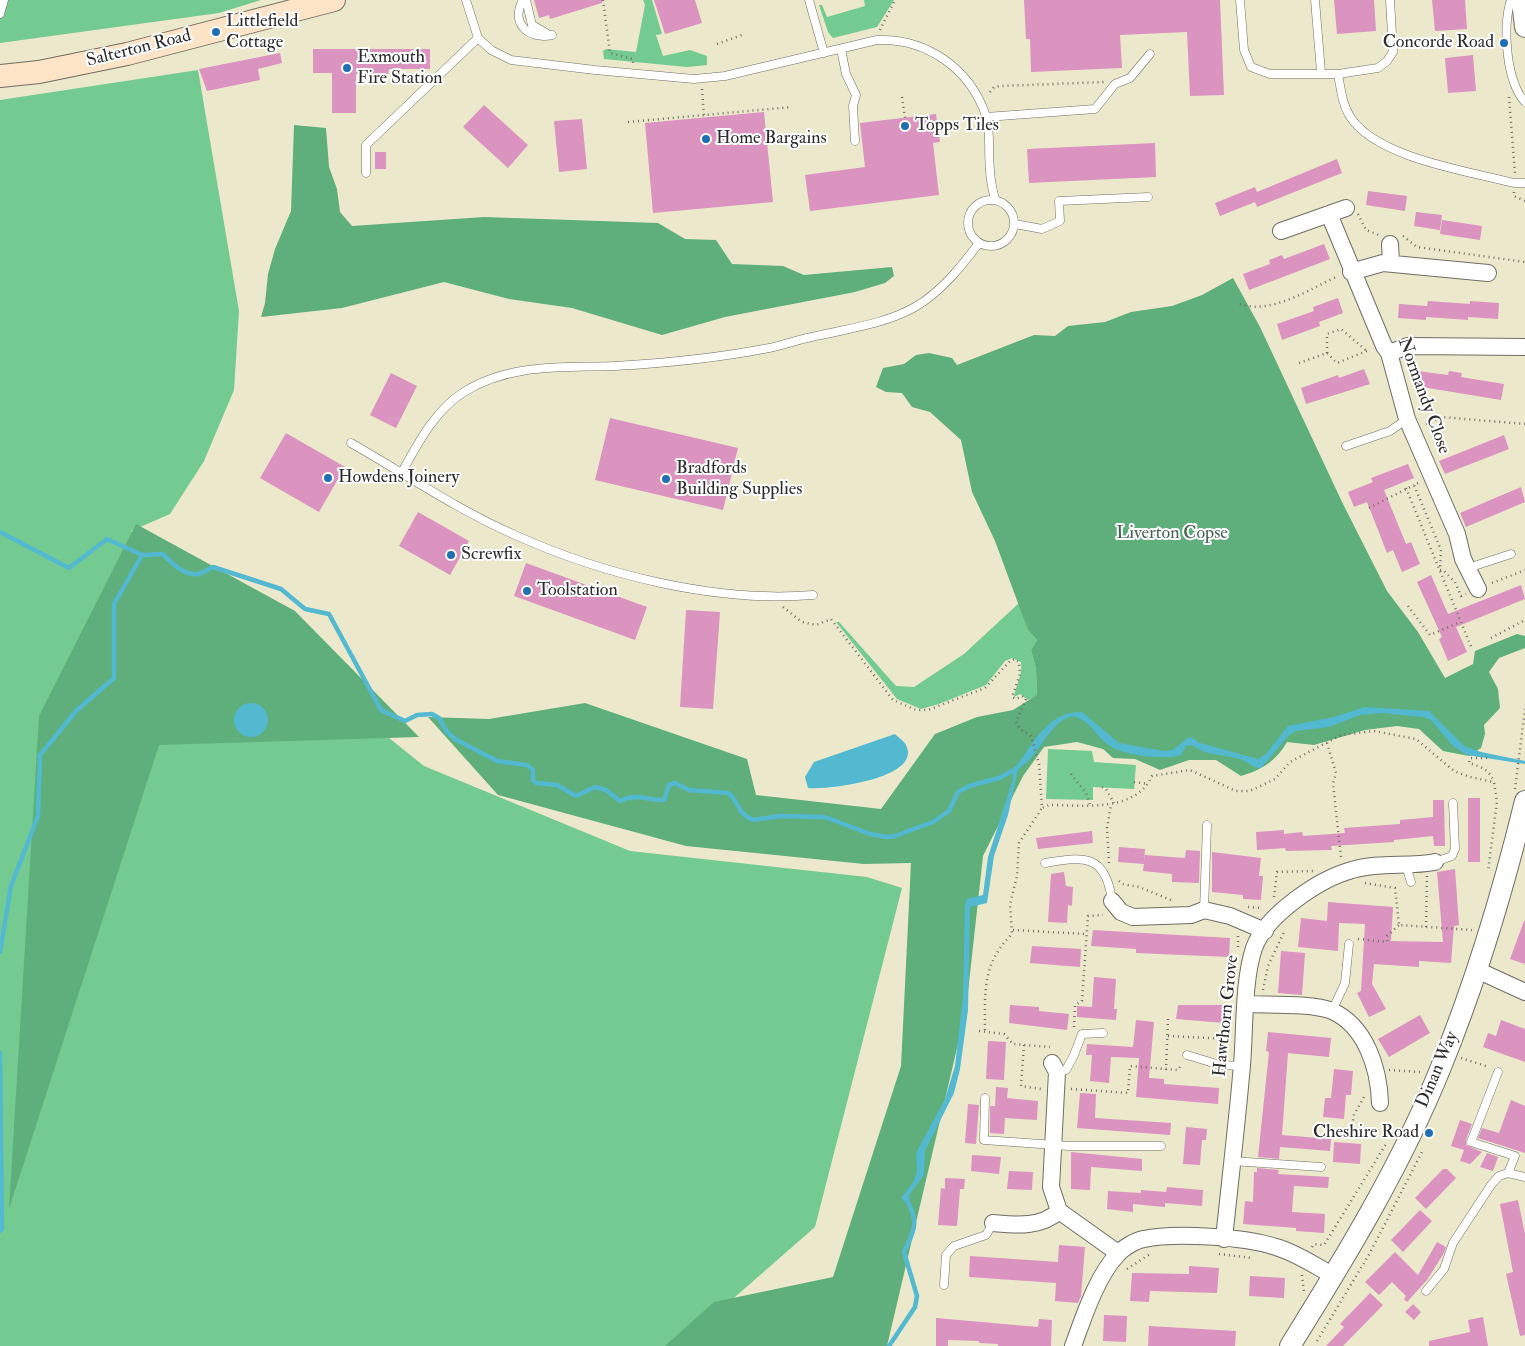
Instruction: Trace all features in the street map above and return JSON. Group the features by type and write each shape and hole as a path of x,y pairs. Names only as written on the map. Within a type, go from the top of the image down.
{"main road":[{"name":"Salterton Road","path":"0,76 39,72 127,54 334,0"}],"street":[{"path":"1522,0 1525,25"},
{"path":"1281,231 1328,214 1352,211"},
{"name":"Normandy Close","path":"1328,214 1386,349 1409,424 1458,534 1463,559 1478,589"},
{"path":"1390,244 1391,263"},
{"path":"1351,271 1383,263 1391,263 1488,273"},
{"path":"1386,349 1408,346 1525,347"},
{"name":"Dinan Way","path":"1290,1346 1334,1276 1383,1189 1440,1068 1477,970 1510,860 1525,801"},
{"name":"Hawthorn Grove","path":"1220,1246 1242,1066 1255,1004 1249,969 1254,947 1265,931 1288,906 1336,872 1430,863"},
{"path":"1112,900 1122,912 1133,917 1191,915 1204,910 1230,916 1265,931"},
{"path":"1477,970 1493,975 1525,992"},
{"path":"1255,1004 1313,1007 1332,1011 1358,1032 1366,1046 1380,1081 1380,1103"},
{"path":"1054,1068 1056,1088 1051,1188 1058,1211 1118,1253"},
{"path":"993,1223 1026,1226 1053,1216 1058,1211"},
{"path":"1073,1346 1105,1272 1118,1253 1141,1239 1170,1235 1220,1246 1248,1241 1276,1247 1305,1259 1334,1276"}],"lane":[{"path":"0,14 4,0"},
{"path":"466,0 478,38 491,50 511,60 595,70 694,79 725,76 877,40 897,40 920,46 940,56 958,70 968,83 986,117 990,171 995,200"},
{"path":"524,0 532,25 552,36 546,37 525,31 519,25 518,14 524,0"},
{"path":"809,0 824,53"},
{"path":"1240,0 1244,50 1251,66 1270,74 1321,72 1338,74 1378,68 1387,61 1393,52 1390,0"},
{"path":"1315,0 1321,72"},
{"path":"1514,0 1510,3 1505,32 1513,75 1520,96 1525,102"},
{"path":"366,173 366,145 478,38"},
{"path":"840,49 846,74 856,95 853,106 854,141"},
{"path":"986,117 1095,109 1114,86 1130,78 1150,54"},
{"path":"1338,74 1343,100 1350,117 1364,134 1384,146 1514,183 1525,183"},
{"path":"1015,224 1042,229 1060,221 1059,201 1148,197"},
{"path":"995,200 1010,208 1015,224 1012,234 1006,242 998,246 988,246 979,243 971,235 968,223 970,212 980,202 995,200"},
{"path":"402,472 420,439 438,416 463,392 506,373 531,369 646,364 714,357 770,348 875,322 915,307 945,284 979,243"},
{"path":"1346,446 1409,424"},
{"path":"350,443 515,535 566,554 643,579 756,596 813,595"},
{"path":"1468,568 1511,554"},
{"path":"1430,863 1452,856 1454,849 1453,803"},
{"path":"1204,910 1208,825"},
{"path":"1045,863 1076,858 1094,863 1102,870 1110,883 1112,900"},
{"path":"1406,866 1411,882"},
{"path":"1332,1011 1345,983 1349,944"},
{"path":"1054,1068 1066,1070 1082,1034 1103,1033"},
{"path":"1187,1055 1220,1065 1242,1066"},
{"path":"1498,1072 1472,1142 1515,1156 1508,1173"},
{"path":"986,1098 984,1140 1052,1144 1161,1146"},
{"path":"1232,1160 1321,1167"},
{"path":"1426,1291 1444,1268 1454,1243 1491,1184 1499,1176 1508,1173 1525,1177"},
{"path":"944,1285 946,1255 954,1246 986,1235 993,1223"}],"path":[{"path":"603,0 610,53 633,59 633,63"},
{"path":"877,40 881,26 895,0"},
{"path":"717,44 742,36"},
{"path":"990,92 994,87 1011,85 1109,81 1114,86"},
{"path":"702,90 704,116"},
{"path":"1508,92 1514,196 1525,201"},
{"path":"902,97 904,118"},
{"path":"628,122 792,107"},
{"path":"1409,241 1417,247 1525,262"},
{"path":"1240,304 1253,308 1297,297 1351,271"},
{"path":"1367,351 1341,329 1327,334 1327,353 1337,363 1367,351 1386,349"},
{"path":"1299,363 1327,353"},
{"path":"1409,424 1441,417 1525,424"},
{"path":"1369,508 1392,498 1391,495 1414,484"},
{"path":"1406,488 1472,649"},
{"path":"780,606 786,608 802,622 816,625 831,619 893,700 916,710 928,710 985,688 993,682 1001,669 1011,660 1015,659 1019,662 1020,674 1012,697 1016,699 1024,697 1026,701 1016,722 1020,729 1031,736 1038,764 1042,808"},
{"path":"1408,606 1430,635 1460,622"},
{"path":"1491,638 1525,620"},
{"path":"985,1031 985,986 988,970 999,948 1012,934 1013,930 1010,904 1017,876 1019,843 1042,808 1049,805 1112,804 1142,792 1152,776 1190,770 1236,791 1250,791 1275,779 1290,762 1340,736 1374,731 1416,739 1454,771 1470,778 1494,782"},
{"path":"1274,902 1277,872 1336,872 1342,863 1334,784 1336,773 1327,743"},
{"path":"1486,758 1470,758 1469,763 1484,768 1491,774 1494,782 1497,802 1487,878"},
{"path":"1071,774 1086,793 1090,805"},
{"path":"1134,782 1148,784"},
{"path":"1102,787 1106,789 1112,804 1107,828 1110,866"},
{"path":"1426,927 1430,863"},
{"path":"1115,876 1122,884 1139,887 1173,901"},
{"path":"1361,882 1396,888 1399,925"},
{"path":"1073,1032 1075,1004 1082,1001 1088,916 1102,917 1112,900"},
{"path":"1240,906 1265,909"},
{"path":"1255,1004 1268,966 1287,924"},
{"path":"1349,944 1357,939 1387,942 1387,936 1399,925 1476,930"},
{"path":"1013,930 1086,934"},
{"path":"1166,1070 1168,1018"},
{"path":"979,1031 1004,1034 1013,1044 1057,1048"},
{"path":"1168,1036 1232,1039"},
{"path":"1024,1045 1021,1086 1046,1091 1056,1088 1128,1093 1130,1066 1178,1070 1187,1055"},
{"path":"1460,1058 1477,1063"},
{"path":"1418,1080 1425,1064"},
{"path":"1304,1296 1300,1267 1314,1244 1324,1245 1393,1132 1352,1128"},
{"path":"1220,1246 1221,1255 1254,1258"},
{"path":"1105,1272 1114,1280 1137,1261 1152,1253"}],"green space":[{"path":"0,0 261,0 219,13 0,43"},
{"path":"643,0 652,0 662,34 656,35 663,56 690,50 707,56 707,65 687,67 604,59 603,51 606,49 636,52 645,5"},
{"path":"864,0 894,0 877,27 833,38 828,32 819,5 822,5 827,17 865,6"},
{"path":"198,70 239,311 234,390 204,461 170,514 131,531 424,766 630,851 867,877 902,888 815,1227 679,1346 0,1346 0,100"},
{"path":"294,125 326,128 329,167 337,189 340,212 352,226 484,217 658,223 685,239 716,240 732,264 783,266 804,275 892,267 894,276 885,283 855,292 725,317 662,335 572,308 509,299 444,282 342,308 261,317 265,303 268,274 275,249 291,211"},
{"name":"Liverton Copse","path":"1233,278 1260,327 1342,502 1387,591 1418,632 1445,678 1473,664 1475,651 1517,634 1525,636 1525,648 1499,658 1489,672 1498,689 1500,708 1484,725 1485,734 1481,748 1469,756 1443,751 1419,729 1397,726 1365,730 1314,745 1287,742 1283,749 1268,764 1256,771 1241,776 1216,760 1189,760 1160,770 1135,759 1113,758 1103,749 1077,742 1044,747 1023,776 983,856 966,1010 887,1346 665,1346 714,1302 833,1277 901,1066 911,863 864,864 686,846 498,795 428,717 489,719 585,703 747,759 756,795 881,809 935,734 977,717 1013,710 1037,695 1036,669 1031,650 1037,640 1028,630 995,541 972,492 961,440 930,412 912,407 902,393 886,392 876,387 883,368 904,364 916,355 929,353 952,358 957,365 1034,335 1055,336 1068,326 1105,322 1131,312 1172,306 1202,295"},
{"path":"136,524 295,611 419,737 159,745 9,1209 39,716"},
{"path":"1019,603 1028,630 1037,640 1031,650 1036,669 1037,696 1028,700 1020,694 1014,697 1020,675 1021,662 1012,658 1005,661 986,685 939,704 921,709 897,699 836,622 839,622 896,686 914,687 964,654"},
{"path":"1048,749 1092,751 1094,762 1136,765 1134,789 1093,787 1093,800 1046,799"}],"water":[{"path":"251,703 263,708 268,720 263,732 251,737 239,732 234,720 239,708"},
{"path":"1365,707 1429,711 1464,746 1481,752 1525,761 1525,764 1467,755 1453,746 1431,720 1423,717 1381,713 1360,715 1329,727 1296,731 1288,736 1261,768 1234,757 1197,749 1192,745 1186,746 1181,755 1174,757 1132,754 1113,748 1102,740 1088,724 1072,716 1056,726 1026,764 1018,769 1008,815 994,856 987,903 970,907 968,1010 960,1069 954,1093 925,1151 924,1175 909,1195 911,1208 901,1198 914,1181 917,1171 916,1153 945,1099 955,1066 963,997 965,904 967,899 983,895 988,857 1013,779 1013,770 1042,732 1059,717 1070,713 1082,712 1119,743 1164,751 1173,750 1191,737 1200,743 1258,759 1266,754 1288,726 1334,717"},
{"path":"895,734 906,745 907,757 900,766 887,774 870,780 833,787 808,788 805,777 814,762"}],"building":[{"path":"534,0 602,0 602,3 550,19 549,15 539,18"},
{"path":"654,0 695,0 702,23 665,34"},
{"path":"1024,0 1220,0 1224,95 1190,96 1187,32 1120,35 1122,68 1031,72 1030,39 1026,39"},
{"path":"1334,0 1374,0 1376,31 1337,34"},
{"path":"1432,0 1465,0 1467,29 1435,31"},
{"path":"313,49 430,49 430,69 389,69 388,74 356,74 356,113 332,113 332,73 313,73"},
{"path":"280,53 282,63 258,69 260,80 207,91 199,69"},
{"path":"1473,55 1476,91 1448,93 1445,58"},
{"path":"484,105 528,145 508,168 463,127"},
{"path":"764,112 773,202 653,213 645,123"},
{"path":"936,114 940,142 933,143 939,195 810,211 805,175 865,167 860,123"},
{"path":"582,119 587,169 559,172 554,121"},
{"path":"1155,143 1156,177 1029,183 1027,149"},
{"path":"375,152 386,152 386,169 375,169"},
{"path":"1337,159 1342,173 1257,207 1255,202 1220,216 1215,203 1255,187 1257,192"},
{"path":"1368,191 1407,196 1405,211 1366,205"},
{"path":"1416,212 1442,215 1440,230 1414,226"},
{"path":"1442,220 1482,226 1480,240 1440,234"},
{"path":"1324,244 1330,259 1249,290 1243,274 1270,264 1269,260 1282,255 1284,259"},
{"path":"1338,298 1343,313 1319,322 1320,326 1282,340 1277,324 1314,311 1313,307"},
{"path":"1428,301 1470,304 1470,301 1499,303 1498,319 1468,317 1468,320 1426,317 1426,320 1398,318 1399,304 1427,306"},
{"path":"1364,369 1370,384 1306,404 1301,388 1338,375 1339,378"},
{"path":"1418,371 1448,375 1449,371 1462,373 1461,377 1504,384 1501,400 1416,386"},
{"path":"391,373 417,386 396,428 370,415"},
{"path":"610,418 738,448 723,510 595,480"},
{"path":"286,433 345,467 319,512 260,478"},
{"path":"1504,435 1509,449 1445,474 1439,461"},
{"path":"1408,464 1414,478 1384,490 1406,544 1411,542 1420,564 1402,572 1393,550 1387,553 1367,502 1354,507 1348,492 1373,482 1371,478"},
{"path":"1521,487 1525,502 1466,527 1460,513"},
{"path":"418,512 469,541 450,575 399,546"},
{"path":"526,563 647,607 635,640 514,596"},
{"path":"1431,575 1448,614 1521,585 1525,599 1456,627 1467,652 1448,661 1439,639 1442,637 1417,582"},
{"path":"686,610 720,612 713,709 680,707"},
{"path":"1468,798 1480,798 1480,862 1468,862"},
{"path":"1433,800 1444,800 1445,846 1434,846 1433,836 1394,840 1394,842 1331,846 1332,850 1286,851 1285,848 1257,850 1256,832 1284,830 1284,834 1302,832 1303,836 1345,833 1344,828 1400,824 1400,820 1433,817"},
{"path":"1092,831 1093,843 1038,849 1036,838"},
{"path":"1119,847 1145,849 1144,864 1118,862"},
{"path":"1186,850 1200,851 1199,883 1172,882 1172,874 1143,871 1145,855 1185,858"},
{"path":"1212,852 1261,858 1259,876 1263,876 1261,900 1243,899 1243,895 1212,892"},
{"path":"1455,869 1459,925 1454,926 1451,963 1419,961 1419,967 1374,964 1372,984 1386,1009 1369,1017 1357,993 1361,991 1365,924 1339,923 1338,951 1298,947 1301,918 1327,921 1328,902 1393,907 1391,941 1443,942 1437,872"},
{"path":"1064,872 1066,886 1073,887 1072,906 1068,905 1067,923 1048,922 1051,874"},
{"path":"1525,921 1525,964 1510,959"},
{"path":"1093,930 1230,938 1229,957 1136,953 1136,949 1091,946"},
{"path":"1032,946 1081,949 1080,967 1030,963"},
{"path":"1281,951 1305,953 1302,995 1278,993"},
{"path":"1094,977 1116,979 1114,1009 1117,1009 1116,1020 1077,1017 1077,1006 1092,1007"},
{"path":"1010,1005 1039,1007 1039,1011 1069,1014 1067,1030 1009,1023"},
{"path":"1178,1005 1224,1005 1224,1023 1176,1019"},
{"path":"1420,1015 1430,1033 1389,1057 1378,1039"},
{"path":"1136,1020 1154,1022 1149,1078 1164,1079 1164,1084 1219,1088 1218,1104 1136,1097 1139,1058 1111,1057 1109,1083 1090,1081 1092,1055 1086,1055 1087,1044 1133,1047"},
{"path":"1501,1020 1525,1029 1525,1062 1483,1047 1488,1033 1496,1036"},
{"path":"1268,1032 1331,1038 1329,1057 1288,1053 1282,1135 1331,1139 1330,1151 1280,1147 1279,1159 1258,1157 1269,1052 1266,1051"},
{"path":"988,1041 1006,1042 1004,1080 986,1079"},
{"path":"1334,1069 1353,1071 1351,1095 1346,1095 1344,1119 1323,1117 1325,1098 1331,1098"},
{"path":"996,1087 1008,1088 1007,1098 1038,1101 1037,1120 1005,1118 1004,1134 990,1133 990,1106 995,1106"},
{"path":"1080,1093 1096,1094 1095,1118 1171,1123 1170,1135 1077,1128"},
{"path":"1511,1100 1525,1106 1525,1153 1478,1138 1482,1128 1499,1133"},
{"path":"968,1104 979,1105 976,1144 965,1143"},
{"path":"1460,1120 1472,1124 1466,1145 1482,1152 1470,1164 1460,1161 1464,1150 1451,1146"},
{"path":"1186,1127 1207,1129 1206,1140 1202,1140 1200,1165 1183,1164"},
{"path":"1334,1142 1361,1144 1360,1164 1333,1162"},
{"path":"1071,1152 1142,1159 1142,1171 1091,1167 1090,1190 1071,1189"},
{"path":"1487,1153 1498,1157 1493,1171 1480,1167"},
{"path":"972,1155 1001,1157 999,1174 971,1171"},
{"path":"1257,1168 1279,1170 1278,1174 1329,1177 1328,1188 1294,1186 1292,1212 1325,1214 1324,1233 1296,1231 1296,1228 1243,1224 1245,1201 1253,1202 1254,1172 1257,1172"},
{"path":"1443,1169 1447,1169 1456,1178 1426,1209 1415,1198"},
{"path":"1009,1171 1033,1172 1032,1190 1007,1189"},
{"path":"945,1178 965,1179 964,1189 960,1189 957,1226 938,1225 941,1188 945,1189"},
{"path":"1167,1187 1203,1190 1202,1206 1165,1203 1165,1207 1133,1204 1133,1212 1107,1209 1108,1191 1141,1193 1141,1190 1166,1192"},
{"path":"1518,1200 1525,1234 1525,1335 1520,1336 1506,1274 1513,1272 1500,1204"},
{"path":"1420,1210 1432,1221 1403,1252 1391,1240"},
{"path":"1437,1242 1446,1247 1444,1253 1427,1280 1407,1302 1404,1299 1406,1296 1392,1282 1379,1295 1365,1282 1395,1252 1418,1275"},
{"path":"1059,1245 1085,1247 1081,1296 1078,1303 1055,1301 1056,1283 969,1277 970,1256 1058,1262"},
{"path":"1189,1266 1219,1268 1217,1293 1150,1291 1149,1302 1130,1301 1132,1273 1189,1274"},
{"path":"1250,1276 1285,1278 1284,1298 1249,1296"},
{"path":"1370,1293 1383,1305 1343,1346 1326,1346 1344,1327 1340,1324"},
{"path":"1413,1304 1421,1312 1414,1320 1405,1312"},
{"path":"1104,1315 1127,1316 1126,1342 1103,1341"},
{"path":"1483,1317 1488,1346 1429,1346 1429,1341 1470,1332 1468,1320"},
{"path":"936,1318 1038,1327 1039,1319 1052,1320 1051,1346 998,1346 998,1344 979,1343 979,1341 948,1340 948,1346 936,1346"},
{"path":"1149,1326 1236,1331 1235,1346 1148,1346"}],"waterway":[{"path":"0,532 69,568 107,539 142,555 163,554 188,573 198,574 213,567 281,589 305,609 329,614 381,710 405,721 417,715 432,714 439,718 447,732 455,739 497,761 527,765 533,770 533,780 536,783 557,785 576,796 595,787 606,790 620,801 632,797 664,800 669,785 675,783 689,790 728,793 732,796 743,814 753,820 780,816 825,817 870,834 887,837 895,836 933,822 949,811 958,792 969,786 999,778 1016,769"},
{"path":"0,952 11,886 38,816 40,755 76,711 114,678 114,604 142,555"},
{"path":"0,1053 2,1229 0,1231"},
{"path":"889,1346 915,1307 917,1296 904,1252 914,1228 914,1218 909,1204"}],"place":[{"name":"Littlefield Cottage","path":"216,32"},
{"name":"Concorde Road","path":"1504,43"},
{"name":"Exmouth Fire Station","path":"347,68"},
{"name":"Topps Tiles","path":"905,126"},
{"name":"Home Bargains","path":"706,139"},
{"name":"Howdens Joinery","path":"328,478"},
{"name":"Bradfords Building Supplies","path":"666,479"},
{"name":"Screwfix","path":"451,555"},
{"name":"Toolstation","path":"527,591"},
{"name":"Cheshire Road","path":"1429,1133"}]}
